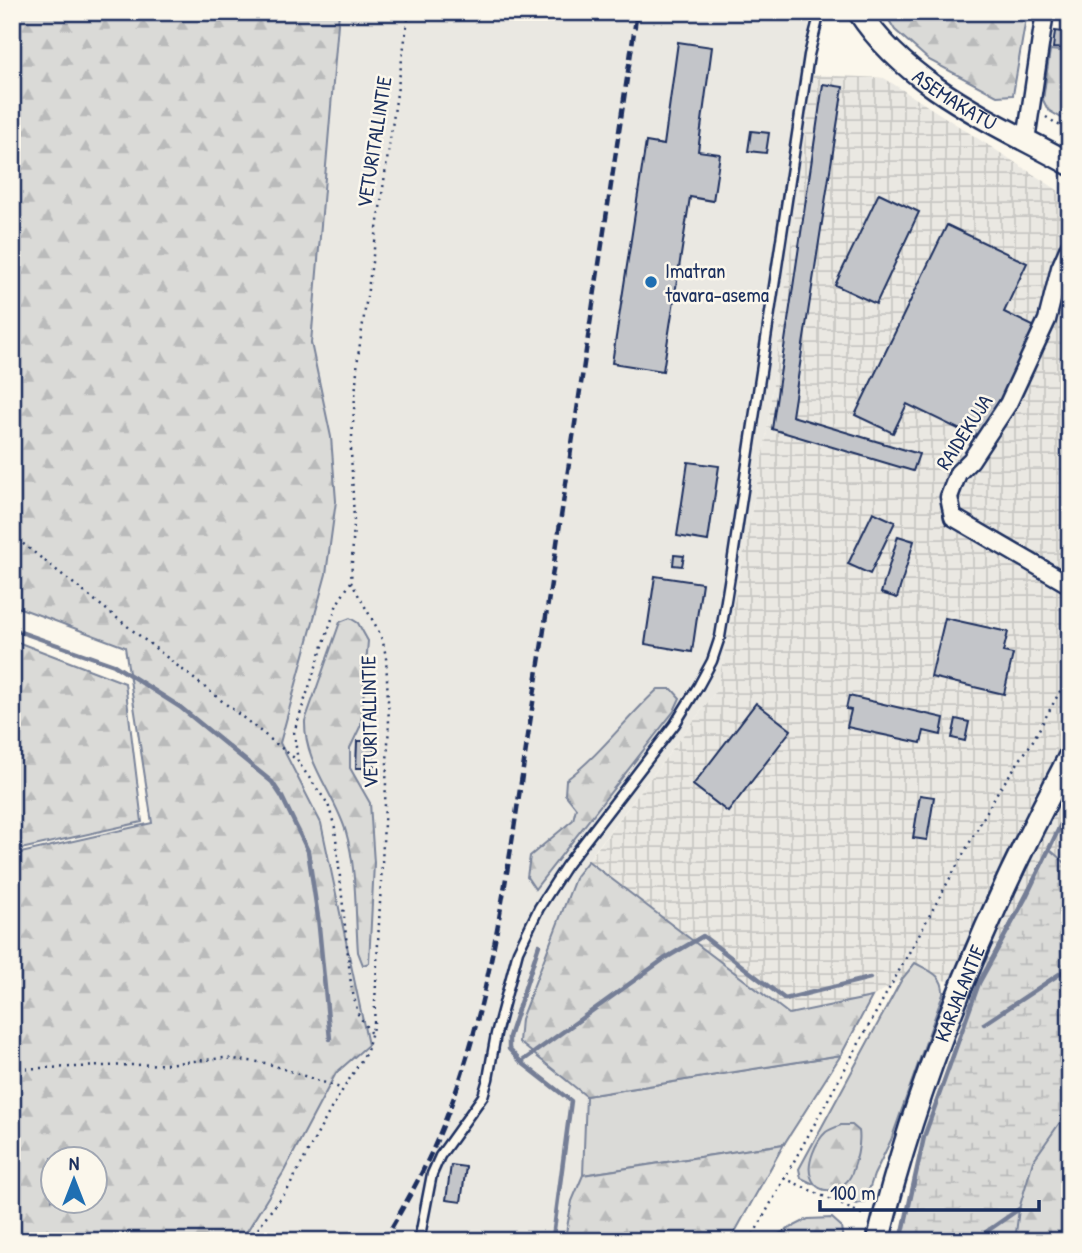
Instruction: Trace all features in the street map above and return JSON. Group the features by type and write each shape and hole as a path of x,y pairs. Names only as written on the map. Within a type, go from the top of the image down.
{"main road":[{"name":"ASEMAKATU","path":"859,12 889,52 910,70 973,111 1070,164"},
{"name":"KARJALANTIE","path":"880,1232 911,1121 946,1021 983,933 1070,756"}],"street":[{"path":"1026,140 1045,12"},
{"name":"RAIDEKUJA","path":"1070,245 1060,268 1047,320 1008,404 971,460 958,473 949,497 953,517 1070,585"}],"lane":[{"path":"419,1241 432,1174 440,1156 483,1096 518,951 539,908 566,866 675,724 712,661 720,637 809,55 820,12"}],"path":[{"name":"VETURITALLINTIE","path":"251,1241 264,1219 288,1191 332,1107 367,1051 374,1024 389,723 383,642 351,582 354,521 351,450 358,357 409,12"},
{"path":"1031,108 1070,132"},
{"path":"12,535 298,762 328,804 335,828 351,985 358,1014 371,1034"},
{"path":"298,762 294,732 337,604 351,582"},
{"path":"750,1241 997,793 1031,744 1070,673"},
{"path":"12,1069 165,1064 224,1058 266,1063 344,1089"},
{"path":"784,1178 880,1232"}],"shaded area":[{"path":"339,12 808,12 813,75 766,438 717,690 576,876 519,1042 586,1096 583,1175 572,1201 565,1238 562,1241 241,1241 283,1173 336,1073 368,1044 321,823 280,743 326,574 336,501 331,437 311,343"},
{"path":"813,75 884,78 1070,198 1070,991 996,987 941,980 915,963 902,979 872,997 789,1014 588,861 717,690 766,438"}],"green space":[{"path":"12,12 339,12 311,343 331,437 336,501 326,574 280,743 321,823 368,1045 336,1073 283,1173 241,1241 12,1241 12,855 152,823 125,647 12,605"},
{"path":"884,12 1027,12 1013,95 997,96 929,60 895,30"},
{"path":"1050,50 1070,52 1070,123 1048,110 1043,100"},
{"path":"350,618 358,623 368,641 361,725 350,748 350,768 370,803 374,863 369,963 363,965 358,952 350,846 341,818 309,751 305,721 340,622"},
{"path":"12,640 125,683 142,822 12,851"},
{"path":"658,689 672,689 680,698 674,711 535,889 527,877 530,856 573,820 576,808 565,794 566,780 591,759"},
{"path":"1049,849 1070,867 1070,1108 1033,1161 1019,1209 1015,1241 901,1241 924,1137 979,983"},
{"path":"588,861 789,1014 872,997 841,1055 586,1096 519,1042 521,1019 576,876"},
{"path":"915,963 939,978 943,994 891,1140 874,1175 865,1202 856,1204 801,1178 799,1169 902,979"},
{"path":"1070,991 1070,1241 909,1241"},
{"path":"841,1055 784,1144 583,1175 586,1096"},
{"path":"841,1125 852,1125 859,1131 857,1157 849,1179 838,1188 826,1190 815,1184 811,1177 811,1159 822,1136"},
{"path":"784,1144 730,1241 562,1241 565,1238 572,1201 583,1175"},
{"path":"832,1218 841,1226 843,1241 765,1241 808,1219"}],"building":[{"path":"1055,31 1070,33 1070,49 1053,48"},
{"name":"Imatran tavara-asema","path":"678,42 712,47 698,151 720,154 713,201 690,197 663,371 612,363 646,142 664,145"},
{"path":"823,84 843,87 792,416 919,454 913,471 772,429"},
{"path":"751,131 769,133 766,153 748,151"},
{"path":"879,193 919,212 876,304 835,285"},
{"path":"947,225 1027,263 1004,312 1037,328 981,440 907,404 893,433 855,415"},
{"path":"688,462 719,466 708,541 677,536"},
{"path":"873,512 895,522 870,574 848,564"},
{"path":"898,536 914,541 897,598 881,593"},
{"path":"674,555 684,556 682,566 673,565"},
{"path":"655,576 702,583 692,652 645,644"},
{"path":"945,618 1008,632 1003,652 1013,654 1004,694 931,677"},
{"path":"849,696 944,718 941,735 924,731 921,743 847,727 851,710 846,709"},
{"path":"756,703 791,730 728,812 693,785"},
{"path":"956,719 969,722 965,741 952,738"},
{"path":"357,741 374,741 374,768 356,768"},
{"path":"920,795 934,797 927,840 913,838"},
{"path":"451,1165 466,1167 461,1202 446,1200"}],"waterway":[{"path":"12,629 114,665 180,707 272,782 308,851 318,917 330,1039"},
{"path":"901,1241 924,1137 979,983 1025,899 1062,822 1070,826"},
{"path":"521,1062 664,959 703,936 785,999 870,978"},
{"path":"512,1241 514,1235 553,1237 571,1101 521,1062 509,1049 509,1037 539,945"},
{"path":"984,1024 1070,967"},
{"path":"973,1241 1019,1209"}],"railway":[{"path":"384,1241 420,1175 442,1127 470,1048 490,966 512,842 637,12"}],"place":[{"name":"Imatran tavara-asema","path":"651,282"}]}
